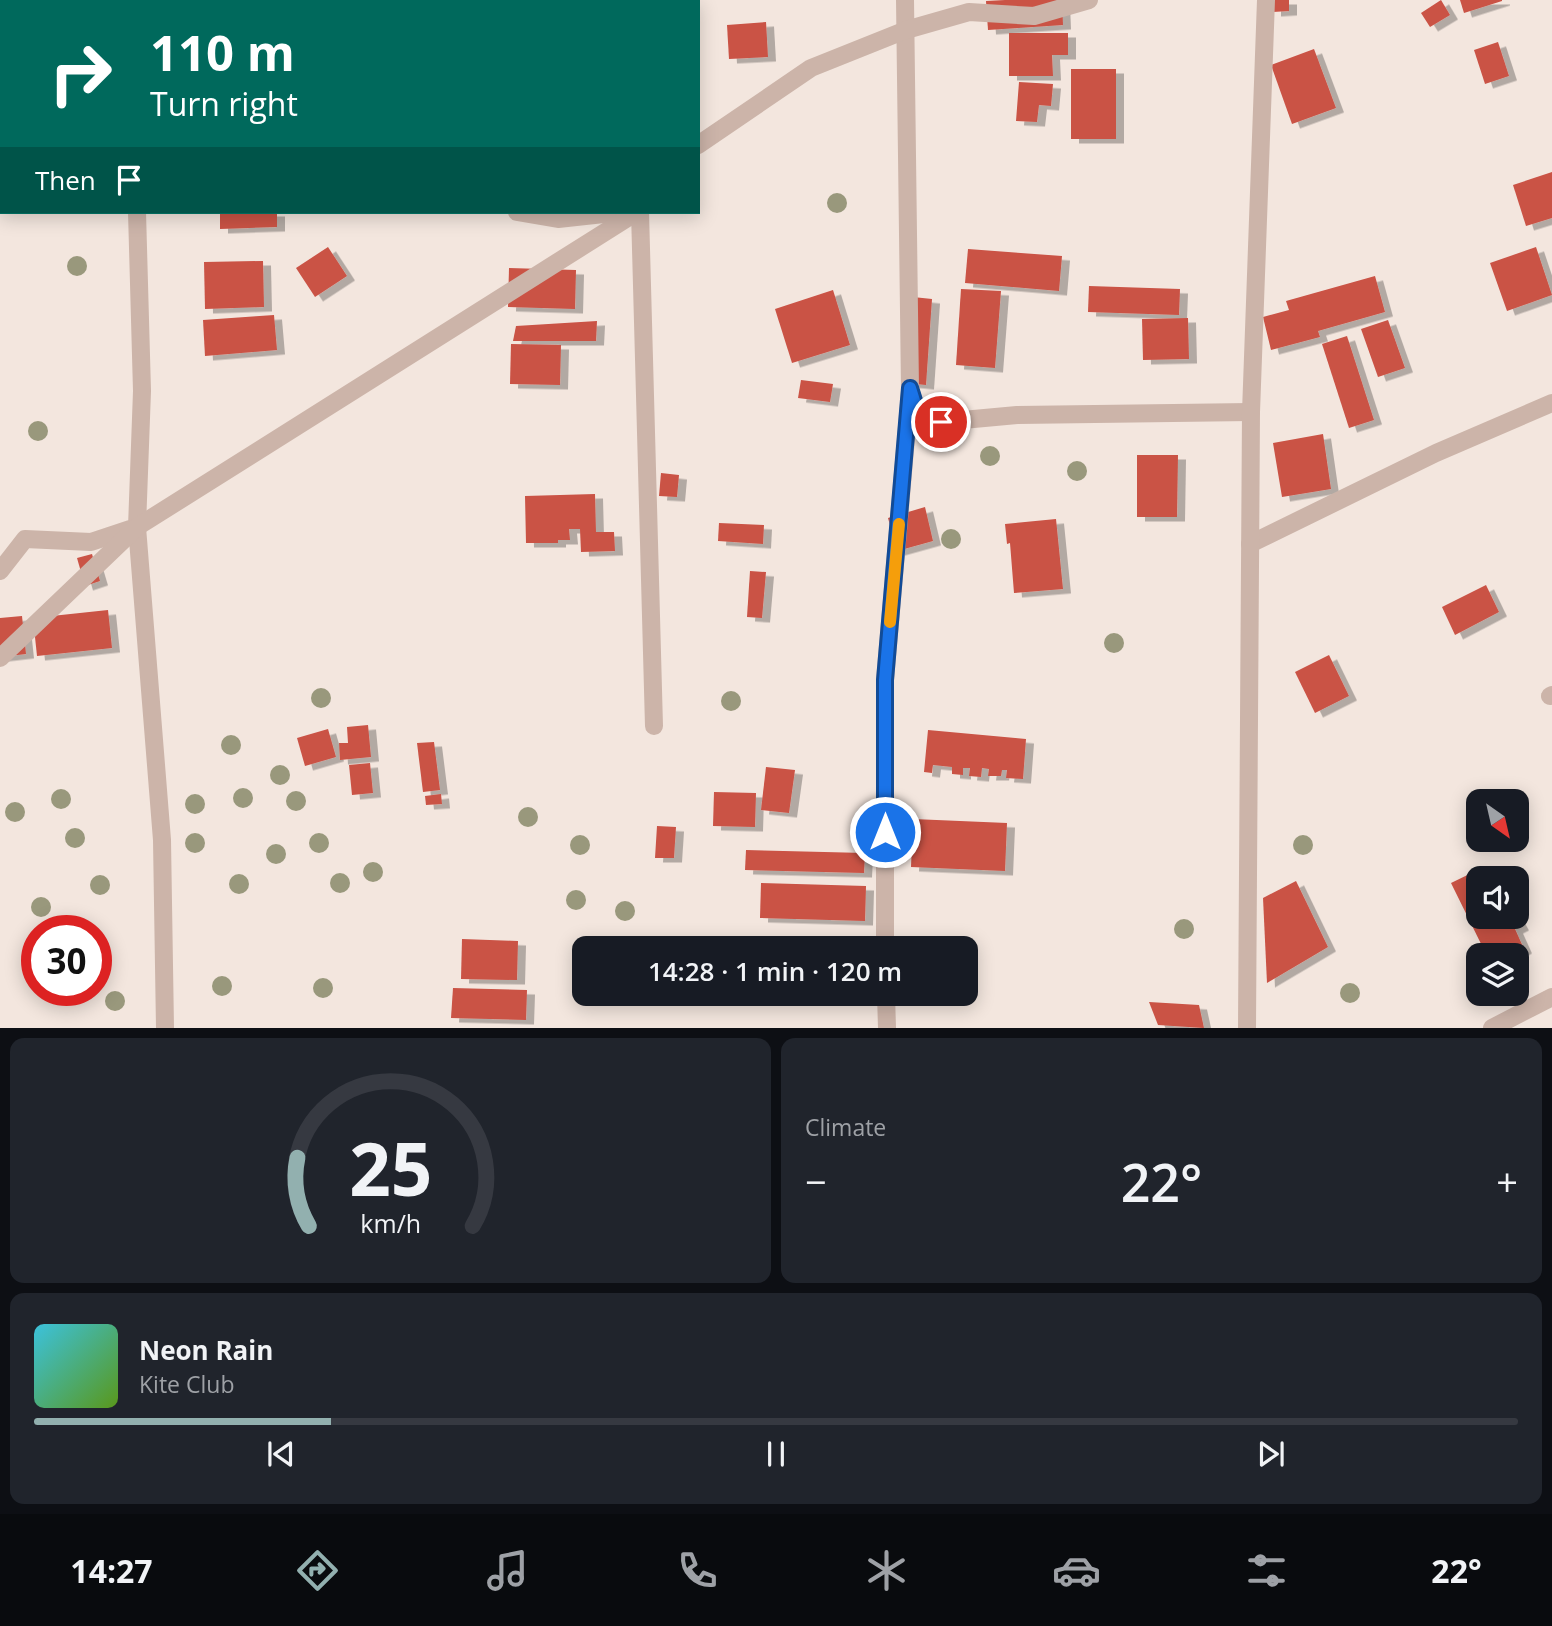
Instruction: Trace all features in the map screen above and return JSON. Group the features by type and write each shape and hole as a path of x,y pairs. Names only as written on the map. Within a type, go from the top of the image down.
{"street":[{"path":"886,936 885,680 910,388 905,0"},
{"path":"700,144 811,68 906,30 969,12 1034,16 1090,0"},
{"path":"1252,1025 1251,412 1266,0"},
{"path":"137,214 142,391 137,527 162,840 165,1027"},
{"path":"529,214 558,219 604,214"},
{"path":"0,658 137,527 635,214"},
{"path":"638,214 654,726"},
{"path":"910,388 915,404 941,422 1017,415 1251,412"},
{"path":"1250,544 1436,453 1552,403"},
{"path":"0,571 25,539 91,542 137,527"},
{"path":"1492,1027 1552,997"},
{"path":"886,1006 887,1027"}],"building":[{"path":"1062,0 1063,25 988,30 986,1"},
{"path":"1273,0 1289,0 1289,11 1273,12"},
{"path":"1441,0 1450,15 1430,27 1421,13"},
{"path":"1460,0 1502,0 1502,1 1464,13"},
{"path":"766,22 768,57 729,59 727,25"},
{"path":"1009,33 1068,33 1068,55 1052,55 1053,76 1009,76"},
{"path":"1498,42 1509,76 1485,84 1474,50"},
{"path":"1314,49 1336,108 1292,124 1271,65"},
{"path":"1071,69 1116,69 1116,139 1071,139"},
{"path":"1019,82 1053,84 1051,106 1039,105 1037,122 1016,121"},
{"path":"1552,172 1552,218 1526,226 1513,185"},
{"path":"220,214 277,214 277,227 220,229"},
{"path":"328,247 347,276 315,297 296,268"},
{"path":"1536,247 1552,295 1507,311 1490,263"},
{"path":"968,249 1062,256 1059,291 965,283"},
{"path":"263,261 264,307 205,309 204,262"},
{"path":"509,268 576,270 575,309 508,307"},
{"path":"1375,276 1385,312 1318,331 1320,337 1271,350 1263,317 1289,310 1286,301"},
{"path":"1089,286 1180,289 1179,315 1088,312"},
{"path":"961,289 1001,291 995,368 956,365"},
{"path":"833,290 850,345 792,363 775,309"},
{"path":"913,297 932,299 926,385 906,383"},
{"path":"274,315 277,350 205,356 203,320"},
{"path":"1188,318 1189,359 1143,360 1142,319"},
{"path":"1388,320 1405,368 1378,377 1361,329"},
{"path":"597,321 596,341 513,341 516,326"},
{"path":"1347,336 1374,420 1349,428 1322,344"},
{"path":"511,344 561,345 560,385 510,384"},
{"path":"801,380 833,384 830,402 798,398"},
{"path":"1323,434 1331,489 1282,497 1273,443"},
{"path":"1137,455 1178,455 1177,517 1137,517"},
{"path":"661,473 679,475 677,497 659,496"},
{"path":"595,494 596,532 614,532 615,551 581,552 580,529 569,529 570,540 558,540 558,543 526,543 525,496"},
{"path":"925,507 933,541 897,551 888,518"},
{"path":"1056,519 1063,589 1014,593 1010,543 1007,544 1005,524"},
{"path":"719,523 764,525 763,544 718,541"},
{"path":"92,554 100,581 85,586 77,558"},
{"path":"750,571 766,572 762,618 747,617"},
{"path":"1486,585 1499,612 1455,635 1442,607"},
{"path":"108,610 112,648 37,656 33,618"},
{"path":"22,616 26,654 0,657 0,618"},
{"path":"1329,655 1349,696 1315,713 1295,672"},
{"path":"368,725 371,757 340,760 339,743 348,743 347,727"},
{"path":"328,729 336,757 305,766 297,738"},
{"path":"928,730 1026,739 1023,779 1006,778 1007,770 1002,770 1001,776 988,776 989,769 982,768 981,777 969,776 970,768 963,768 963,775 952,774 952,767 933,765 932,773 924,772"},
{"path":"434,742 440,790 423,792 417,743"},
{"path":"370,763 373,793 352,795 349,765"},
{"path":"766,767 795,770 789,813 761,810"},
{"path":"714,792 756,793 755,827 713,826"},
{"path":"441,794 442,804 426,805 425,796"},
{"path":"913,819 1007,823 1005,871 911,867"},
{"path":"657,826 676,827 674,858 655,858"},
{"path":"746,850 865,853 864,873 745,870"},
{"path":"1466,876 1466,913 1451,883"},
{"path":"1296,881 1328,947 1267,983 1263,898"},
{"path":"761,883 866,886 865,921 760,918"},
{"path":"1474,929 1515,929 1521,943 1481,943"},
{"path":"462,939 518,941 517,980 461,979"},
{"path":"453,988 527,990 526,1020 451,1018"},
{"path":"1149,1002 1199,1005 1204,1028 1158,1025"}],"slow traffic":[{"path":"890,622 899,524"}],"route":[{"path":"885,832 885,680 910,388 915,404 941,422"}]}
